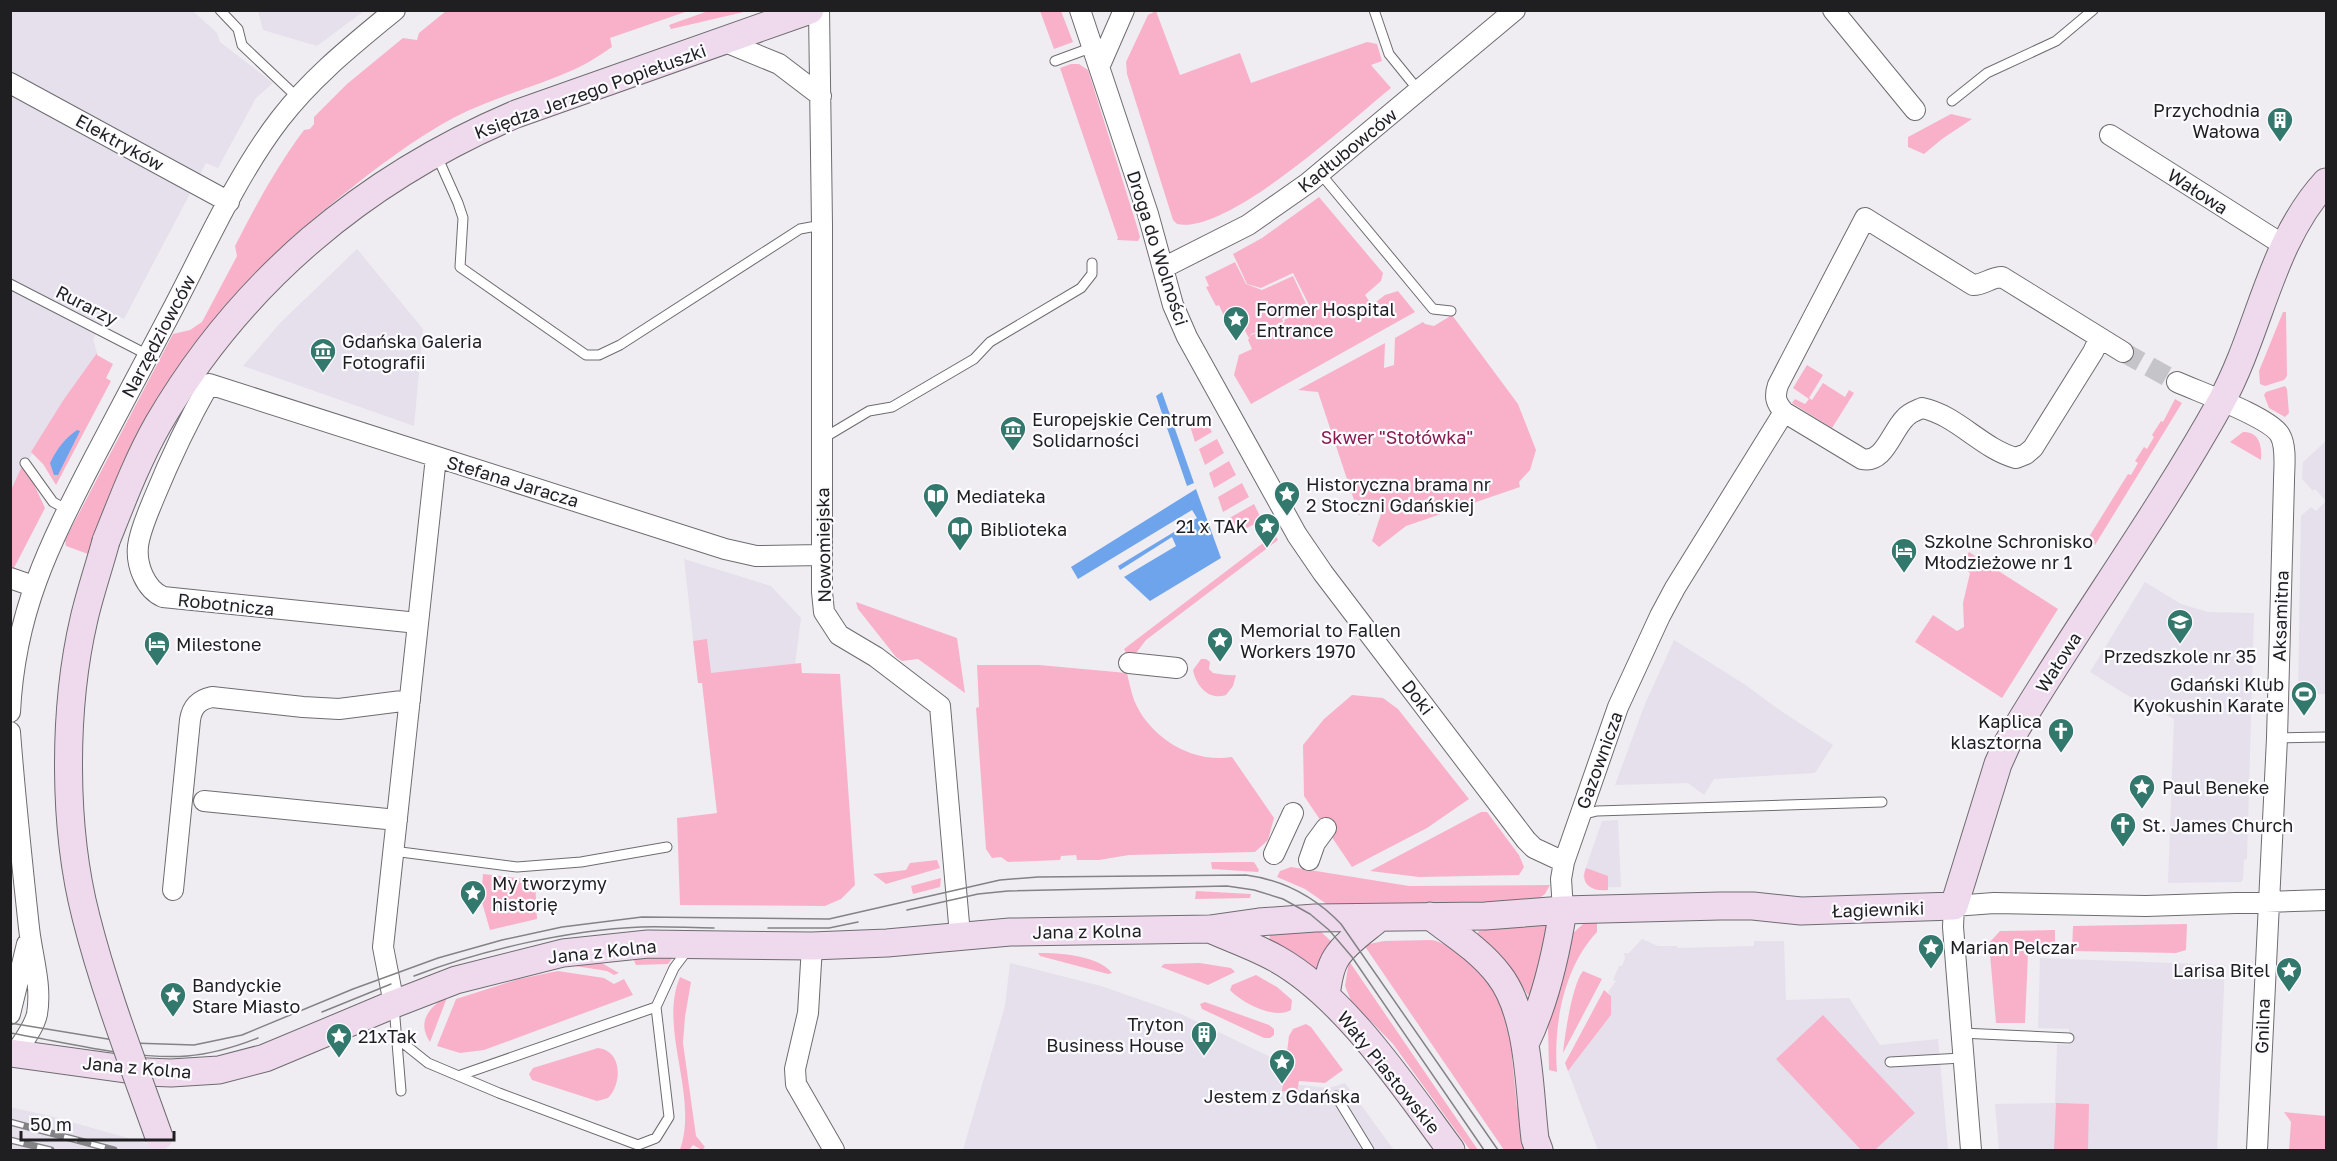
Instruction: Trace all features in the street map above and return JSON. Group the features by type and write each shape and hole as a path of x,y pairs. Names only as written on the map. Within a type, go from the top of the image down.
{"street":[{"name":"Narzędziowców","path":"10,712 24,615 33,586 50,546 229,202 263,143 297,97 317,75 395,10"},
{"name":"Księdza Jerzego Popiełuszki","path":"163,1150 101,974 85,915 70,820 69,780 70,729 84,621 106,541 133,476 158,425 194,370 229,323 268,278 331,221 382,185 435,152 516,114 810,10"},
{"name":"Nowomiejska","path":"819,10 822,225 821,555 824,612 839,635 876,657 940,706 960,935"},
{"name":"Droga do Wolności","path":"1080,10 1148,214 1173,305 1187,337 1287,517"},
{"path":"1096,56 1124,10"},
{"name":"Kadłubowców","path":"1163,268 1248,225 1320,173 1515,10"},
{"path":"1833,10 1915,110"},
{"path":"723,41 779,64 821,96"},
{"name":"Elektryków","path":"10,83 229,202"},
{"name":"Wałowa","path":"2110,135 2285,246"},
{"name":"Wałowa","path":"1971,1150 1960,1034 1953,927 1954,906 1998,764 2007,744 2124,562 2221,402 2237,373 2285,246 2298,221 2326,182"},
{"path":"2099,339 2033,448 2016,458 1997,450 1935,412 1922,408 1905,417 1878,457 1869,461 1784,412 1777,404 1775,394 1865,218 1973,285 1980,285 1995,277 2002,277 2123,352"},
{"name":"Aksamitna","path":"2177,382 2237,407 2271,427 2279,433 2283,441 2284,481 2277,738 2268,902"},
{"name":"Stefana Jaracza","path":"209,384 725,549 756,556 821,555"},
{"name":"Robotnicza","path":"209,384 164,474 138,543 137,555 142,571 146,583 154,593 163,597 418,623"},
{"name":"Gazownicza","path":"1563,910 1561,879 1564,862 1618,707 1675,588 1784,412"},
{"path":"393,1004 383,947 436,457"},
{"name":"Doki","path":"1287,517 1323,573 1526,840 1534,848 1564,862"},
{"path":"10,578 33,586"},
{"path":"1129,663 1177,668"},
{"path":"173,890 190,720 194,707 199,702 212,697 339,709 410,700"},
{"path":"10,732 12,791 39,992 37,1016 33,1027 13,1053"},
{"path":"204,801 397,820"},
{"path":"1274,854 1293,813"},
{"path":"1309,860 1315,843 1326,828"},
{"name":"Łagiewniki","path":"1430,916 1485,916 1563,910 1743,905 1812,911 1994,903 2146,906 2326,900"},
{"name":"Gnilna","path":"2257,1150 2268,902"},
{"path":"1525,1044 1537,1019 1563,910"},
{"path":"1326,995 1336,957 1344,947 1379,918 1430,916 1478,953 1499,975 1511,993 1519,1013 1525,1044 1535,1139 1539,1150"},
{"name":"Jana z Kolna","path":"13,1053 147,1072 219,1070 282,1052 393,1004 456,980 562,953 648,944 812,946 887,943 1010,932 1210,929 1293,919 1379,918"},
{"name":"Jana z Kolna","path":"1210,929 1276,958 1326,995"},
{"path":"10,1014 30,933"},
{"path":"812,946 808,1012 795,1069 796,1084 834,1150"},
{"name":"Wały Piastowskie","path":"1326,995 1379,1054 1451,1150"}],"lane":[{"path":"220,10 238,29 242,45 297,97"},
{"path":"1374,10 1389,54 1419,91"},
{"path":"1952,101 1987,73 2056,41 2093,10"},
{"path":"1055,61 1096,56"},
{"path":"435,152 463,218 460,267 586,356 599,355 620,345 800,229 822,225"},
{"path":"1320,173 1433,309 1451,311"},
{"path":"822,439 869,411 892,407 974,359 990,342 1081,288 1092,274 1092,263"},
{"name":"Rurarzy","path":"10,284 148,355"},
{"path":"25,463 53,502 68,510"},
{"path":"2277,738 2326,737"},
{"path":"1579,816 1597,811 1882,802"},
{"path":"393,851 517,867 581,862 667,847"},
{"path":"398,1039 428,1062 499,1093 638,1145 656,1138 669,1117 656,1007 674,968 693,944"},
{"path":"393,1004 401,1090"},
{"path":"461,1075 656,1007"},
{"path":"1960,1034 2069,1038"},
{"path":"1890,1062 1962,1058"},
{"path":"1336,1096 1369,1150"}],"shaded area":[{"path":"258,10 364,11 317,46 263,30"},
{"path":"11,11 193,11 217,33 220,42 273,83 256,98 218,168 206,163 124,319 109,312 93,339 97,353 64,399 11,490"},
{"path":"357,249 423,329 414,426 243,366 280,323"},
{"path":"2326,441 2326,501 2302,479 2303,462"},
{"path":"2326,501 2326,694 2298,694 2301,516 2311,507 2316,511"},
{"path":"684,559 771,586 801,618 794,672 698,683"},
{"path":"2145,582 2181,604 2208,612 2254,613 2247,859 2244,860 2241,882 2168,883 2174,719 2125,694 2090,672"},
{"path":"1674,640 1744,684 1833,745 1815,773 1714,779 1704,795 1688,783 1615,785 1645,704"},
{"path":"1618,820 1621,887 1592,888 1583,876 1602,821"},
{"path":"1642,939 1658,946 1677,946 1678,948 1754,946 1754,941 1784,941 1786,1000 1849,998 1880,1045 1938,1039 1948,1150 1598,1150 1568,1071 1611,1015 1611,996 1608,992 1616,981 1613,980 1619,966 1622,966 1624,953 1629,953"},
{"path":"2040,958 2225,965 2217,1150 1999,1150 1995,1104 2055,1103 2057,1044 2069,1045 2069,1029 2038,1028"},
{"name":"Tryton Business House","path":"1010,963 1101,986 1181,1014 1285,1064 1283,1083 1329,1088 1345,1083 1394,1150 963,1150 1005,1006"},
{"path":"10,1107 50,1116 170,1150 11,1150"}],"green space":[{"path":"446,11 688,11 610,38 612,47 583,65 455,117 410,144 340,197 255,273 186,356 157,401 131,448 108,499 88,554 66,546 65,540 173,334 190,330 202,322 237,256 235,246 267,186 294,144 304,130 310,129 314,124 314,117 347,84 403,38 417,40 419,33"},
{"path":"708,11 748,11 671,29 669,25"},
{"path":"1040,11 1061,11 1073,42 1054,49"},
{"path":"1156,11 1180,75 1240,53 1251,83 1367,42 1377,44 1382,61 1371,65 1391,88 1288,173 1256,195 1226,212 1199,223 1177,224 1173,220 1127,74 1126,62 1148,15"},
{"path":"1079,64 1088,70 1136,223 1140,237 1138,241 1117,240 1060,68"},
{"path":"1951,114 1972,119 1924,154 1908,147 1908,137"},
{"path":"1319,197 1383,273 1381,281 1365,295 1372,305 1385,295 1398,291 1415,312 1251,404 1234,375 1239,355 1252,349 1248,340 1251,335 1285,322 1284,320 1310,307 1293,273 1261,288 1247,284 1233,254 1262,238"},
{"path":"1235,262 1246,284 1262,290 1293,276 1307,306 1282,319 1283,322 1251,334 1249,338 1244,329 1237,326 1230,329 1219,305 1216,306 1206,287 1209,286 1205,277"},
{"path":"2283,312 2286,312 2287,376 2284,380 2265,386 2260,384 2259,371"},
{"name":"Skwer \"Stołówka\"","path":"1452,315 1518,404 1536,450 1530,470 1519,482 1520,487 1406,526 1379,547 1372,541 1383,508 1359,515 1318,392 1298,390 1385,343 1384,368 1394,365 1395,338 1423,322 1434,326"},
{"path":"97,353 113,364 106,378 111,381 56,485 43,464 31,452 64,399"},
{"path":"1807,365 1823,375 1809,398 1812,400 1823,383 1845,397 1849,390 1854,393 1832,428 1792,403 1795,399 1805,404 1809,399 1793,388"},
{"path":"2285,386 2289,413 2285,417 2269,408 2264,395 2266,392"},
{"path":"2175,399 2182,403 2095,545 2087,540 2128,474 2131,475 2138,463 2135,461 2144,447 2147,449 2154,437 2152,435 2161,421 2163,422"},
{"path":"1204,418 1212,432 1195,442 1190,426"},
{"path":"2243,432 2253,434 2259,441 2261,460 2230,442"},
{"path":"1217,439 1224,453 1205,465 1199,449"},
{"path":"1229,461 1236,475 1214,488 1209,473"},
{"path":"22,466 31,478 45,508 14,568 11,566 11,490"},
{"path":"1242,483 1249,497 1223,512 1218,497"},
{"path":"1254,504 1262,520 1234,535 1226,520"},
{"path":"1275,534 1278,540 1146,640 1130,661 1124,649"},
{"path":"1969,552 2058,609 2002,698 1915,642 1933,615 1957,631 1964,627 1963,603 1970,573 1961,566"},
{"path":"856,602 957,638 965,693 918,659 902,661 896,657 858,609"},
{"path":"707,639 711,673 801,663 802,673 840,674 855,885 841,899 825,906 680,905 677,818 717,813 702,683 698,683 693,641"},
{"path":"1201,659 1210,662 1209,669 1213,673 1236,675 1233,686 1226,695 1214,696 1200,687 1193,670"},
{"path":"977,665 1039,665 1127,673 1134,700 1141,713 1161,736 1187,752 1217,758 1232,757 1274,818 1268,840 1255,852 1129,855 1099,860 1077,860 1076,855 1061,856 1060,860 1008,862 1001,857 992,858 986,849 976,708 979,707"},
{"path":"1352,695 1383,698 1398,709 1469,799 1427,828 1352,867 1304,796 1303,745 1324,719"},
{"path":"1481,812 1487,812 1519,855 1524,867 1519,875 1419,877 1370,871"},
{"path":"937,860 940,868 886,884 873,874 906,870 910,863"},
{"path":"1211,862 1254,862 1259,870 1258,872 1212,869"},
{"path":"1291,867 1409,886 1550,885 1545,894 1534,902 1331,907 1305,889 1277,877 1280,871"},
{"path":"1586,868 1608,876 1608,890 1597,890 1586,883 1584,874"},
{"path":"483,874 535,880 537,919 490,930 481,899"},
{"path":"941,878 940,887 913,894 911,886"},
{"path":"1196,891 1251,894 1250,898 1195,899"},
{"path":"1546,920 1549,923 1532,994 1528,995 1500,954 1497,954 1476,935 1479,931"},
{"path":"1597,920 1597,932 1576,962 1569,979 1559,1016 1557,1072 1549,1070 1548,1027 1553,998 1572,934 1583,924"},
{"path":"2187,924 2186,950 2176,953 2072,951 2073,926"},
{"path":"1269,929 1318,929 1333,943 1318,971 1270,945"},
{"path":"2055,930 2055,954 2028,954 2025,1023 1996,1023 1989,943 2000,931"},
{"path":"1431,940 1440,942 1472,964 1491,983 1503,1001 1509,1021 1514,1056 1512,1057 1517,1107 1519,1107 1524,1150 1504,1150 1364,945 1384,941"},
{"path":"1038,953 1088,959 1106,967 1112,973 1108,974 1040,956"},
{"path":"632,956 674,956 668,964 636,965"},
{"path":"1349,961 1478,1150 1470,1150 1393,1044 1351,1001 1345,986"},
{"path":"600,962 619,973 614,975 607,971 569,965"},
{"path":"1200,963 1231,968 1235,972 1208,985 1161,967 1164,964"},
{"path":"558,971 604,978 614,984 624,979 633,995 484,1050 460,1053 437,1046 456,999 519,979"},
{"path":"1583,971 1602,979 1563,1053 1572,998"},
{"path":"1256,975 1277,987 1292,1000 1291,1010 1276,1013 1259,1009 1230,990 1232,985"},
{"path":"680,977 691,982 683,1043 696,1136 705,1147 702,1150 693,1145 689,1150 680,1150 685,1129 685,1107 673,1018 674,997"},
{"path":"1604,990 1611,996 1611,1015 1568,1071 1565,1063"},
{"path":"448,995 430,1042 424,1027 427,1015"},
{"path":"1205,1002 1269,1025 1274,1029 1274,1035 1264,1038 1202,1009 1200,1004"},
{"path":"1823,1015 1915,1113 1875,1150 1861,1150 1776,1059"},
{"path":"1306,1024 1311,1027 1343,1070 1325,1083 1299,1081 1297,1092 1282,1091 1289,1036 1293,1029"},
{"path":"598,1048 612,1055 618,1069 616,1085 608,1098 597,1101 532,1080 529,1074 533,1068"},
{"path":"2056,1103 2089,1104 2088,1150 2054,1150"},
{"path":"2284,1112 2326,1116 2326,1150 2289,1150 2291,1122"}],"water":[{"path":"1162,392 1194,483 1187,486 1156,396"},
{"path":"77,430 80,431 58,475 54,475 50,463 55,453"},
{"path":"1196,489 1221,558 1150,601 1124,577 1176,546 1172,537 1120,570 1118,566 1197,518 1192,510 1078,579 1071,567"}],"tunnel":[{"path":"2123,352 2177,382"}],"tram line":[{"path":"10,1023 132,1043 194,1045 242,1035 353,989 438,958 502,940 562,927 642,917 829,919 1000,880 1038,877 1246,875 1260,877 1298,891 1331,914 1341,924 1498,1150"},
{"path":"907,910 978,894 1008,891 1227,886 1254,890 1283,899 1310,914 1329,930 1352,957 1484,1150"},
{"path":"768,928 829,928 858,922"},
{"path":"414,976 496,950 585,932 641,927 714,928"},
{"path":"322,1012 391,984"},
{"path":"10,1033 122,1053 166,1057 214,1052 258,1038"}],"railway":[{"path":"10,1122 114,1150"},
{"path":"10,1140 51,1150"}],"place":[{"name":"Przychodnia Wałowa","path":"2280,143"},
{"name":"Former Hospital Entrance","path":"1236,342"},
{"name":"Gdańska Galeria Fotografii","path":"323,374"},
{"name":"Europejskie Centrum Solidarności","path":"1013,452"},
{"name":"Historyczna brama nr 2 Stoczni Gdańskiej","path":"1287,517"},
{"name":"Mediateka","path":"936,519"},
{"name":"21 x TAK","path":"1267,549"},
{"name":"Biblioteka","path":"960,552"},
{"name":"Szkolne Schronisko Młodzieżowe nr 1","path":"1904,574"},
{"name":"Przedszkole nr 35","path":"2180,645"},
{"name":"Memorial to Fallen Workers 1970","path":"1220,663"},
{"name":"Milestone","path":"157,667"},
{"name":"Gdański Klub Kyokushin Karate","path":"2304,717"},
{"name":"Kaplica klasztorna","path":"2061,754"},
{"name":"Paul Beneke","path":"2142,810"},
{"name":"St. James Church","path":"2123,848"},
{"name":"My tworzymy historię","path":"473,916"},
{"name":"Marian Pelczar","path":"1931,970"},
{"name":"Larisa Bitel","path":"2289,993"},
{"name":"Bandyckie Stare Miasto","path":"173,1018"},
{"name":"Tryton Business House","path":"1204,1057"},
{"name":"21xTak","path":"339,1059"},
{"name":"Jestem z Gdańska","path":"1282,1085"}]}
